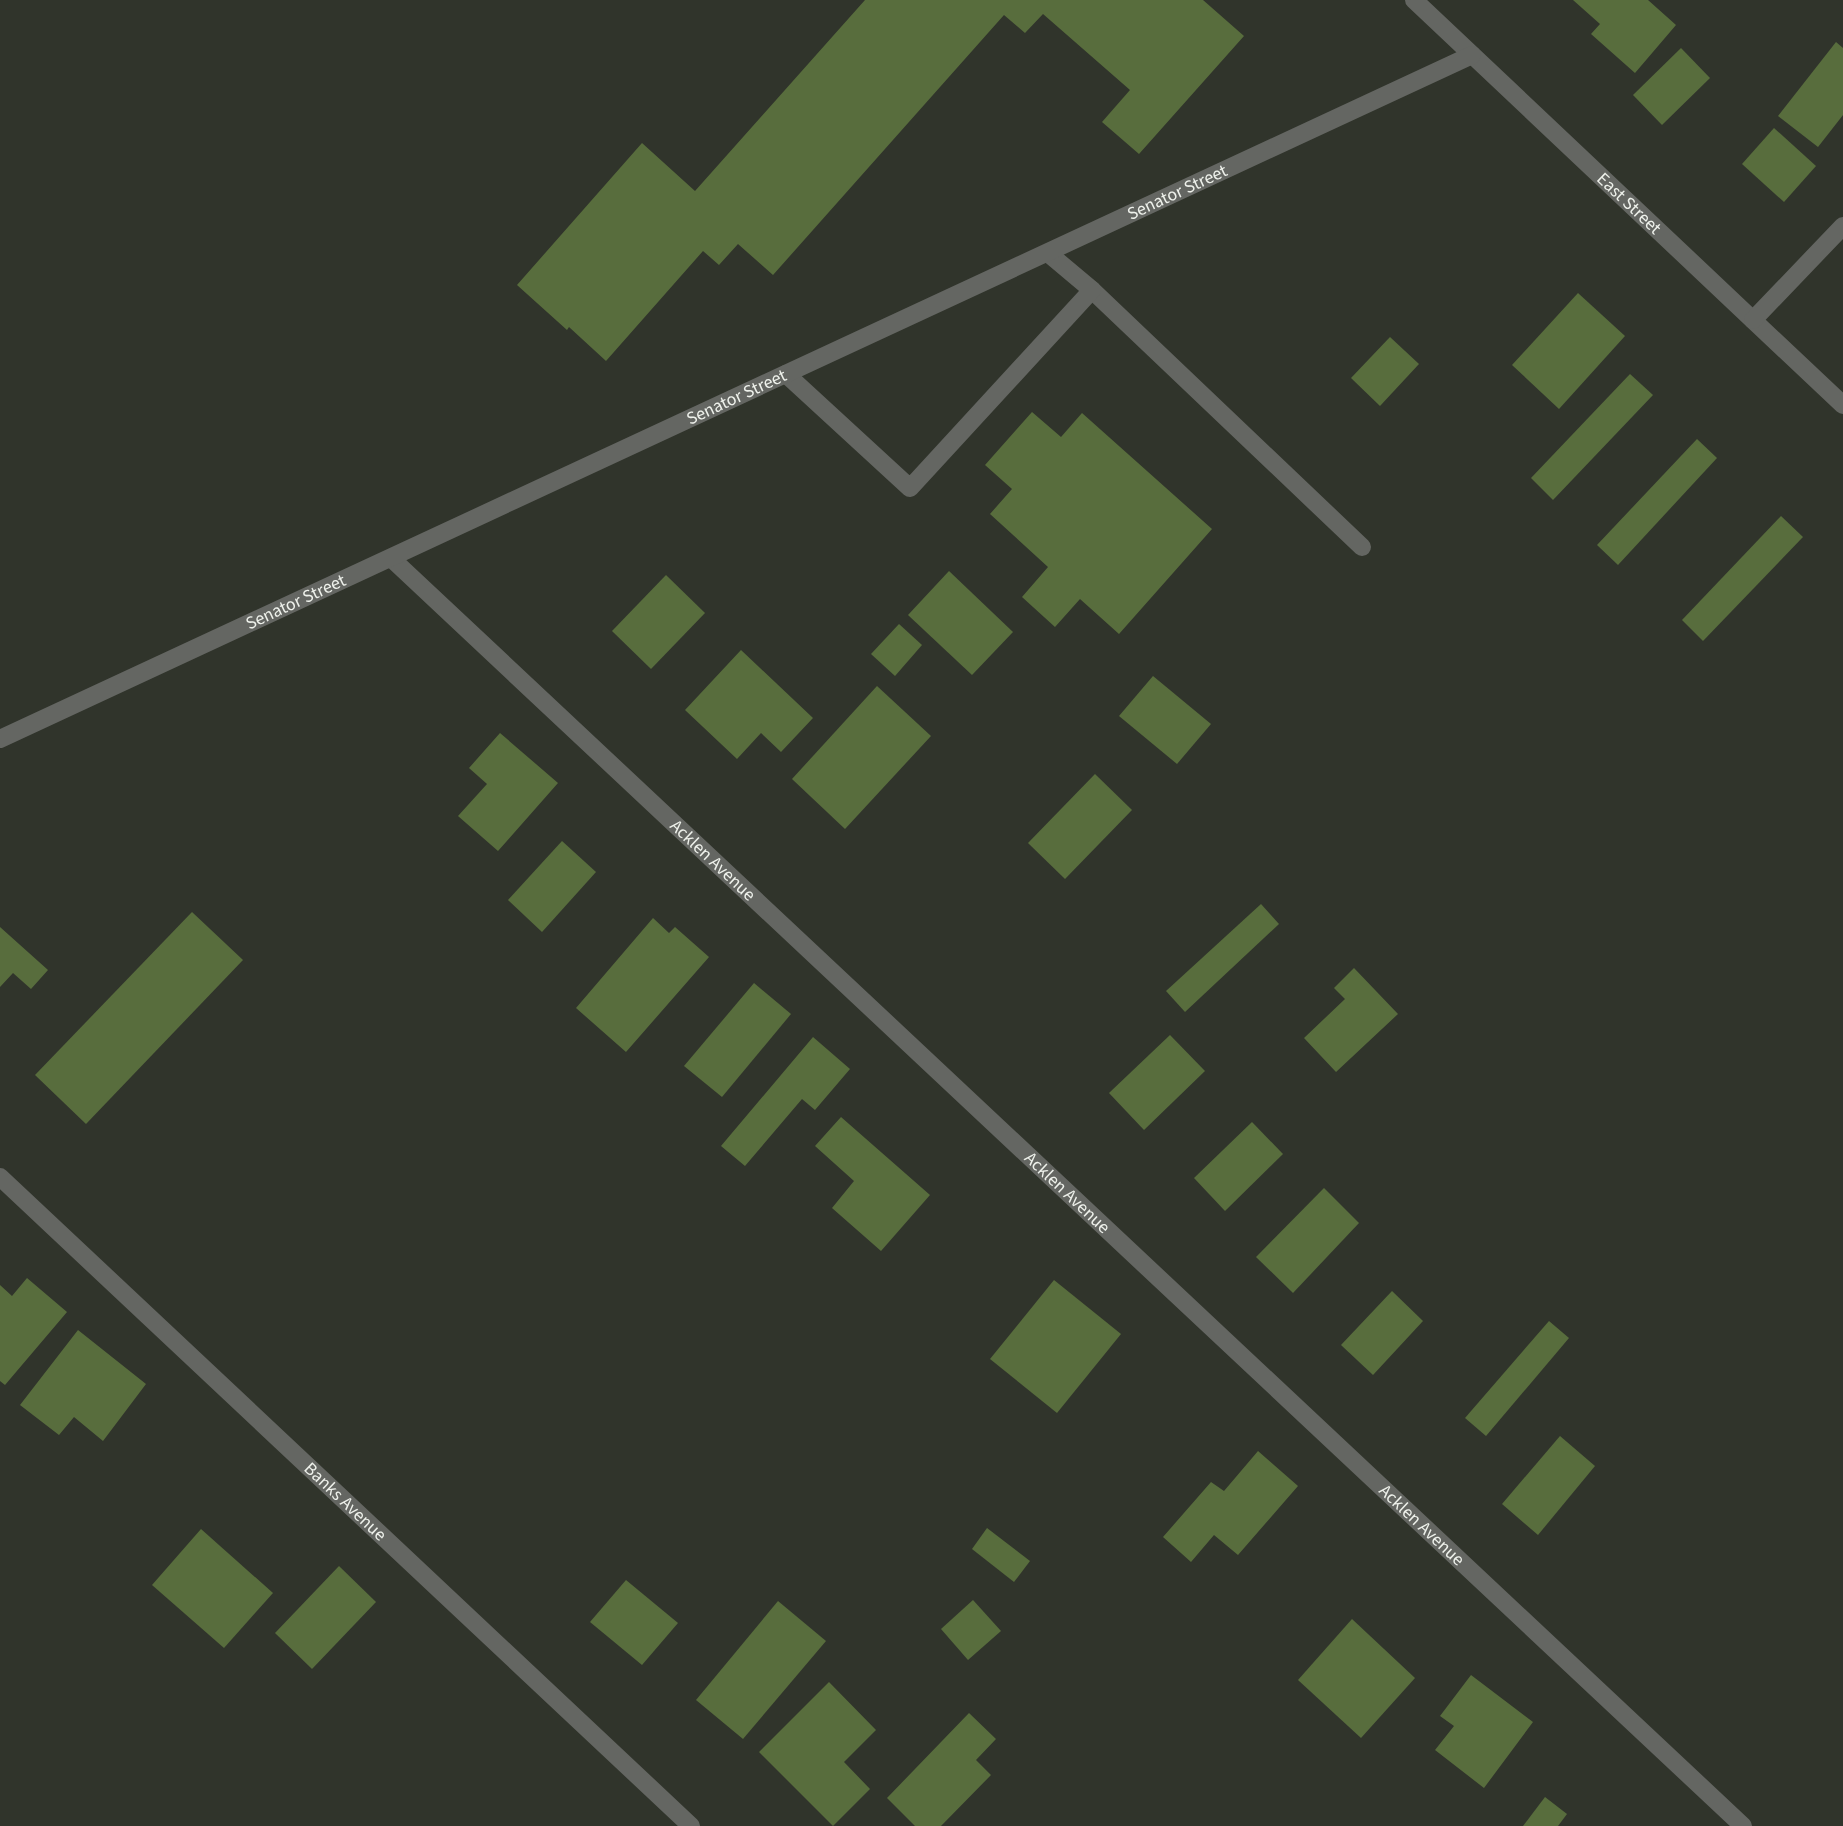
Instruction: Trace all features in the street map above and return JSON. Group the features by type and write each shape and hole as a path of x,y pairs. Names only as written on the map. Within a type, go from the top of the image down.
{"street":[{"name":"East Street","path":"1414,0 1843,405"},
{"name":"Senator Street","path":"0,739 392,559 1472,55"},
{"path":"1753,320 1843,226"},
{"path":"1048,253 1092,290 1362,547"},
{"path":"786,374 910,488 1092,290"},
{"name":"Acklen Avenue","path":"392,559 1743,1826"},
{"name":"Banks Avenue","path":"0,1177 691,1826"}],"building":[{"path":"865,0 1203,0 1244,36 1139,154 1102,122 1130,90 1043,14 1025,33 1004,15 773,275 738,244 719,265 703,251 606,361 569,327 567,330 517,285 642,143 695,191"},
{"path":"1573,0 1648,0 1676,25 1635,73 1591,34 1600,24"},
{"path":"1836,42 1843,48 1843,115 1818,147 1778,116"},
{"path":"1681,48 1710,78 1662,125 1633,95"},
{"path":"1774,128 1816,166 1784,202 1742,164"},
{"path":"1578,293 1625,336 1559,409 1512,365"},
{"path":"1390,337 1419,364 1380,406 1351,378"},
{"path":"1630,374 1653,395 1553,500 1531,478"},
{"path":"1032,412 1061,437 1082,413 1212,529 1119,634 1080,599 1055,627 1022,597 1048,567 990,514 1012,489 985,465"},
{"path":"1697,439 1717,458 1618,565 1597,545"},
{"path":"1781,516 1803,537 1703,641 1682,620"},
{"path":"949,571 1013,632 972,675 908,615"},
{"path":"666,575 705,613 651,669 612,631"},
{"path":"899,624 922,645 895,676 871,654"},
{"path":"741,650 813,718 781,752 761,733 737,759 685,710"},
{"path":"1153,676 1211,724 1177,764 1119,716"},
{"path":"877,686 931,736 845,829 792,779"},
{"path":"500,733 558,783 498,851 458,816 487,784 469,768"},
{"path":"1095,774 1132,810 1065,879 1028,843"},
{"path":"562,841 596,872 542,932 508,900"},
{"path":"1261,904 1279,924 1185,1012 1166,991"},
{"path":"192,912 243,960 86,1124 35,1075"},
{"path":"653,918 669,933 675,927 709,957 626,1052 576,1008"},
{"path":"0,927 48,970 31,989 13,973 0,987"},
{"path":"1354,968 1398,1014 1336,1072 1304,1038 1345,999 1334,988"},
{"path":"754,983 791,1014 722,1097 684,1066"},
{"path":"1170,1035 1205,1071 1144,1130 1109,1093"},
{"path":"813,1037 850,1069 815,1110 802,1099 745,1166 721,1146"},
{"path":"841,1117 930,1195 881,1251 832,1208 854,1181 815,1146"},
{"path":"1252,1122 1283,1154 1225,1211 1194,1178"},
{"path":"1324,1188 1359,1223 1293,1293 1256,1257"},
{"path":"27,1278 67,1312 5,1385 0,1381 0,1285 12,1296"},
{"path":"1054,1280 1121,1334 1057,1413 990,1359"},
{"path":"1392,1291 1423,1321 1373,1375 1341,1345"},
{"path":"1549,1321 1569,1338 1486,1436 1465,1418"},
{"path":"78,1330 146,1384 103,1441 74,1417 59,1435 20,1405"},
{"path":"1560,1436 1595,1466 1538,1535 1502,1504"},
{"path":"1258,1451 1298,1486 1238,1555 1214,1535 1191,1562 1163,1537 1211,1482 1224,1491"},
{"path":"987,1528 1030,1561 1014,1582 972,1549"},
{"path":"201,1529 273,1593 224,1648 152,1585"},
{"path":"339,1566 376,1602 312,1669 275,1633"},
{"path":"626,1580 678,1623 642,1665 590,1622"},
{"path":"973,1600 1001,1631 968,1660 941,1629"},
{"path":"778,1601 826,1641 743,1739 696,1700"},
{"path":"1352,1619 1415,1678 1361,1738 1298,1680"},
{"path":"1471,1675 1533,1722 1484,1788 1435,1750 1454,1726 1440,1716"},
{"path":"829,1682 876,1730 844,1762 870,1789 833,1826 759,1752"},
{"path":"969,1713 996,1739 976,1760 991,1775 941,1826 915,1826 887,1798"},
{"path":"1545,1797 1567,1814 1558,1826 1523,1826"}]}
